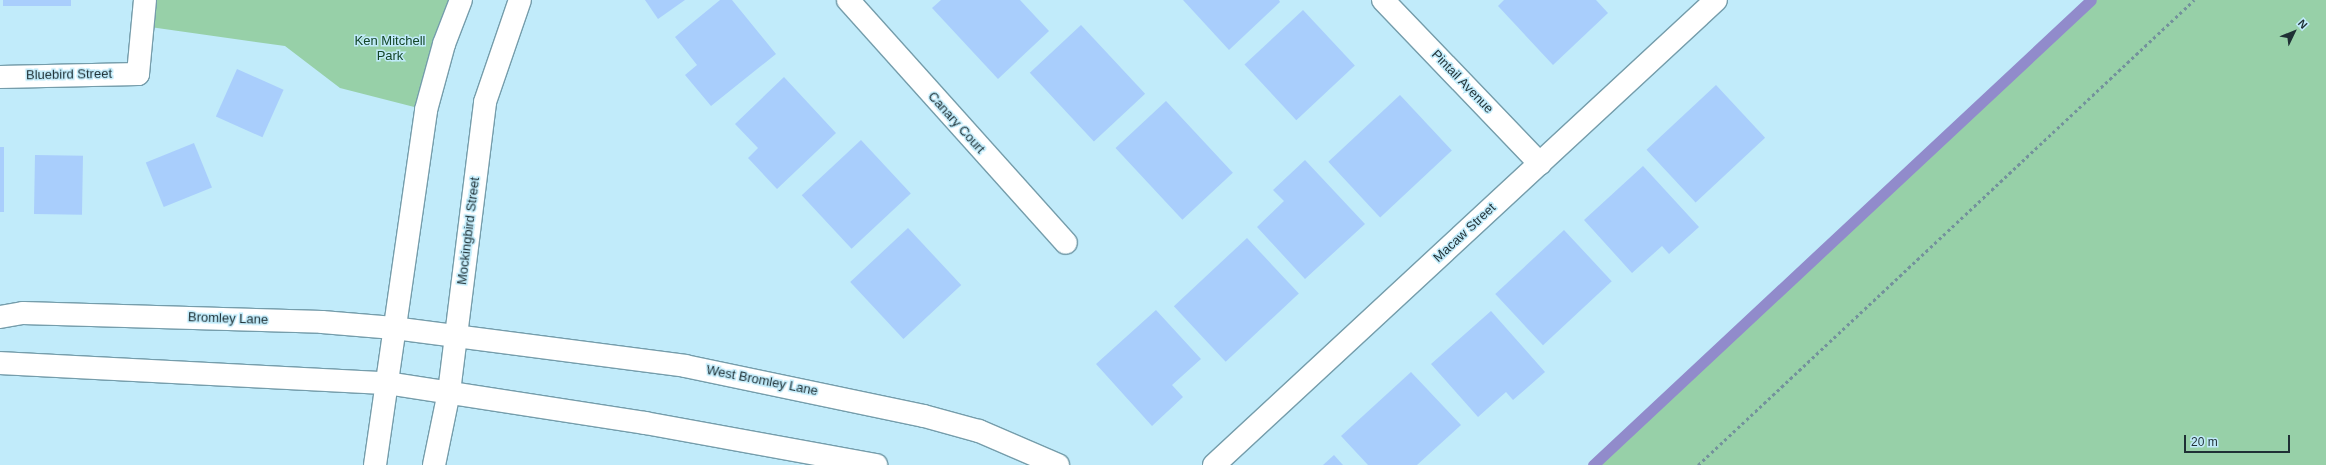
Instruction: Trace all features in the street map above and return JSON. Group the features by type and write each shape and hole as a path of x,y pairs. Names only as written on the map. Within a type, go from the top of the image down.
{"street":[{"name":"Bluebird Street","path":"0,77 138,74 145,0"},
{"path":"375,465 426,110 444,44 461,0"},
{"name":"Mockingbird Street","path":"434,465 449,392 485,102 520,0"},
{"name":"Canary Court","path":"848,0 1066,243"},
{"name":"Pintail Avenue","path":"1384,0 1540,164"},
{"name":"Macaw Street","path":"1214,465 1716,0"},
{"name":"Bromley Lane","path":"0,317 39,313 322,322 394,328 456,336"},
{"name":"West Bromley Lane","path":"456,336 684,366 852,399 979,431 1058,465"},
{"path":"0,363 387,383 645,423 876,465"}],"path":[{"path":"1698,465 2194,0"}],"green space":[{"name":"Ken Mitchell Park","path":"145,0 461,0 426,110 340,88 285,46 143,26"},
{"path":"2096,0 2326,0 2326,465 1601,465"}],"building":[{"path":"3,0 71,0 71,6 3,6"},
{"path":"645,0 685,0 658,19"},
{"path":"720,0 732,0 776,54 711,106 685,75 697,65 675,37"},
{"path":"941,0 1020,0 1049,31 998,79 932,8"},
{"path":"1183,0 1279,0 1280,2 1229,50"},
{"path":"1504,0 1596,0 1608,13 1553,65 1498,6"},
{"path":"1303,10 1355,66 1296,120 1244,65"},
{"path":"1081,25 1145,94 1094,141 1030,73"},
{"path":"237,69 284,90 262,137 216,117"},
{"path":"784,77 836,133 777,189 748,158 758,148 735,124"},
{"path":"1716,85 1765,138 1696,202 1647,150"},
{"path":"1400,95 1452,151 1380,217 1328,162"},
{"path":"1166,101 1233,173 1182,220 1116,148"},
{"path":"861,140 911,193 852,249 802,195"},
{"path":"194,143 212,188 164,207 146,162"},
{"path":"0,147 4,147 4,212 0,212"},
{"path":"35,155 83,156 82,215 34,214"},
{"path":"1305,160 1365,224 1305,279 1257,227 1284,201 1273,190"},
{"path":"1643,166 1699,227 1669,254 1662,246 1632,273 1584,220"},
{"path":"908,228 961,285 903,339 850,282"},
{"path":"1564,230 1612,281 1543,345 1495,294"},
{"path":"1247,238 1299,294 1226,362 1174,306"},
{"path":"1156,310 1201,359 1172,385 1183,397 1152,426 1096,364"},
{"path":"1491,311 1545,372 1513,400 1506,392 1478,417 1431,364"},
{"path":"1411,372 1461,425 1417,465 1368,465 1341,436"},
{"path":"1334,455 1343,465 1323,465"}],"waterway":[{"path":"1593,465 2091,0"}]}
